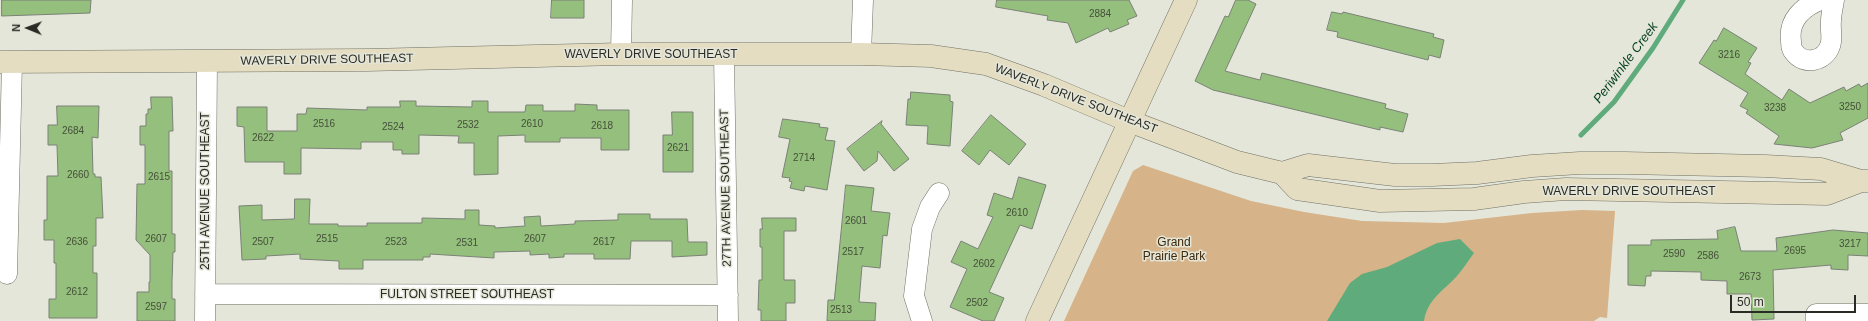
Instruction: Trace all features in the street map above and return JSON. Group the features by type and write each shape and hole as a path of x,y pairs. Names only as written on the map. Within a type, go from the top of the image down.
{"main road":[{"path":"1037,321 1128,121 1186,0"},
{"name":"WAVERLY DRIVE SOUTHEAST","path":"6,62 207,61 621,54 861,54 931,56 986,64 1044,85 1128,121 1237,162 1282,173 1308,165 1395,175 1418,175 1477,173 1532,166 1580,163 1625,163 1764,166 1821,169 1864,181"}],"street":[{"path":"621,54 622,0"},
{"path":"861,54 863,0"},
{"path":"1820,0 1810,4 1796,16 1790,35 1792,51 1801,60 1815,60 1825,54 1831,45 1830,21 1834,0"},
{"name":"27TH AVENUE SOUTHEAST","path":"724,54 728,321"},
{"name":"25TH AVENUE SOUTHEAST","path":"205,321 207,61"},
{"path":"6,62 7,274"},
{"path":"922,321 914,296 922,229 930,207 939,193"},
{"name":"FULTON STREET SOUTHEAST","path":"205,294 728,295"},
{"path":"1816,318 1868,314"}],"green space":[{"name":"Grand Prairie Park","path":"1143,165 1251,201 1304,212 1362,221 1444,223 1532,213 1582,210 1615,211 1607,318 1600,317 1594,321 1064,321 1133,171"}],"shaded area":[{"path":"1460,239 1474,253 1457,276 1432,301 1428,307 1424,321 1327,321 1350,283 1362,274 1387,267 1437,243"}],"building":[{"path":"2,0 91,0 90,13 2,16"},
{"path":"552,0 584,0 584,18 551,18"},
{"path":"997,0 1129,0 1137,16 1127,20 1129,24 1110,32 1108,28 1076,43 1068,23 1047,20 1048,16 996,7"},
{"path":"1236,0 1248,0 1256,4 1225,71 1260,80 1262,73 1386,104 1385,108 1408,114 1403,132 1380,127 1380,130 1213,90 1195,81 1225,16 1228,17"},
{"path":"1332,12 1342,14 1343,12 1434,34 1433,37 1444,40 1440,58 1429,55 1428,60 1337,37 1338,32 1327,30"},
{"path":"1724,28 1757,48 1748,62 1751,63 1745,74 1782,100 1789,89 1810,103 1844,87 1846,91 1859,84 1861,87 1868,83 1868,118 1840,133 1843,140 1812,148 1774,144 1779,136 1746,113 1748,110 1740,106 1748,93 1699,63"},
{"path":"911,92 950,95 950,101 953,102 950,146 927,144 928,126 906,125 908,99 910,99"},
{"path":"151,97 172,97 173,131 169,131 169,171 172,171 172,234 175,234 172,299 175,299 175,321 137,321 137,292 149,292 150,282 150,255 136,240 137,184 145,184 145,145 140,145 140,126 146,126 146,114 148,114 148,109 151,109"},
{"path":"400,101 416,101 416,106 472,107 472,101 488,101 488,112 525,112 526,105 543,105 543,111 575,111 575,104 597,105 597,110 629,110 629,150 601,150 601,138 560,138 560,142 525,142 525,135 498,136 498,174 474,175 474,143 458,143 459,136 419,135 419,154 402,154 402,150 393,150 393,142 361,142 361,149 301,148 301,174 284,174 284,162 245,162 244,127 237,126 237,107 267,107 267,131 297,131 297,114 306,114 307,108 367,110 367,107 400,107"},
{"path":"57,106 99,106 98,138 92,137 93,174 95,174 95,177 101,177 103,218 96,218 96,246 93,246 93,273 97,273 97,318 49,318 49,299 56,299 56,263 54,263 54,240 44,240 44,220 47,220 47,176 58,176 57,145 48,145 48,125 57,125"},
{"path":"672,112 693,112 693,172 663,172 663,135 672,135"},
{"path":"991,115 1026,144 1009,165 990,150 979,165 962,151"},
{"path":"783,119 820,124 819,127 828,128 825,140 835,141 827,190 805,186 804,191 790,188 792,182 789,181 790,178 782,177 790,139 779,137"},
{"path":"882,121 881,124 909,159 894,171 878,151 877,161 864,171 847,149"},
{"path":"1019,177 1046,185 1032,229 1020,225 989,292 1004,298 994,321 983,321 950,307 967,269 951,262 961,241 978,249 993,217 987,215 994,193 1012,199"},
{"path":"846,185 874,188 871,211 890,213 887,236 883,235 880,268 862,266 859,302 876,303 875,321 827,321 828,300 834,300"},
{"path":"295,199 310,199 309,224 338,224 338,226 367,226 367,223 422,223 422,218 465,219 465,210 479,210 479,225 495,226 495,228 525,226 524,217 540,216 541,226 575,224 575,221 618,220 618,214 650,214 650,219 687,219 688,242 707,242 707,255 672,257 672,241 631,241 630,259 594,259 594,254 564,254 564,257 549,258 549,254 530,255 530,251 494,252 494,258 430,254 430,257 423,257 423,260 363,260 363,269 339,269 339,261 300,259 300,254 266,256 266,259 242,260 239,206 262,205 262,220 294,219"},
{"path":"762,218 796,218 796,231 784,231 784,280 795,280 795,303 786,303 786,321 761,321 761,310 758,310 759,280 762,280 762,247 760,247 760,229 762,229"},
{"path":"1735,227 1741,251 1777,251 1776,238 1833,230 1868,233 1868,256 1848,255 1848,270 1831,269 1831,265 1773,270 1774,319 1752,320 1751,294 1727,294 1727,281 1701,280 1701,272 1651,271 1651,276 1646,276 1645,286 1628,285 1628,245 1651,245 1651,240 1718,239 1717,231"}],"waterway":[{"name":"Periwinkle Creek","path":"1581,135 1614,102 1653,48 1683,0"}]}
